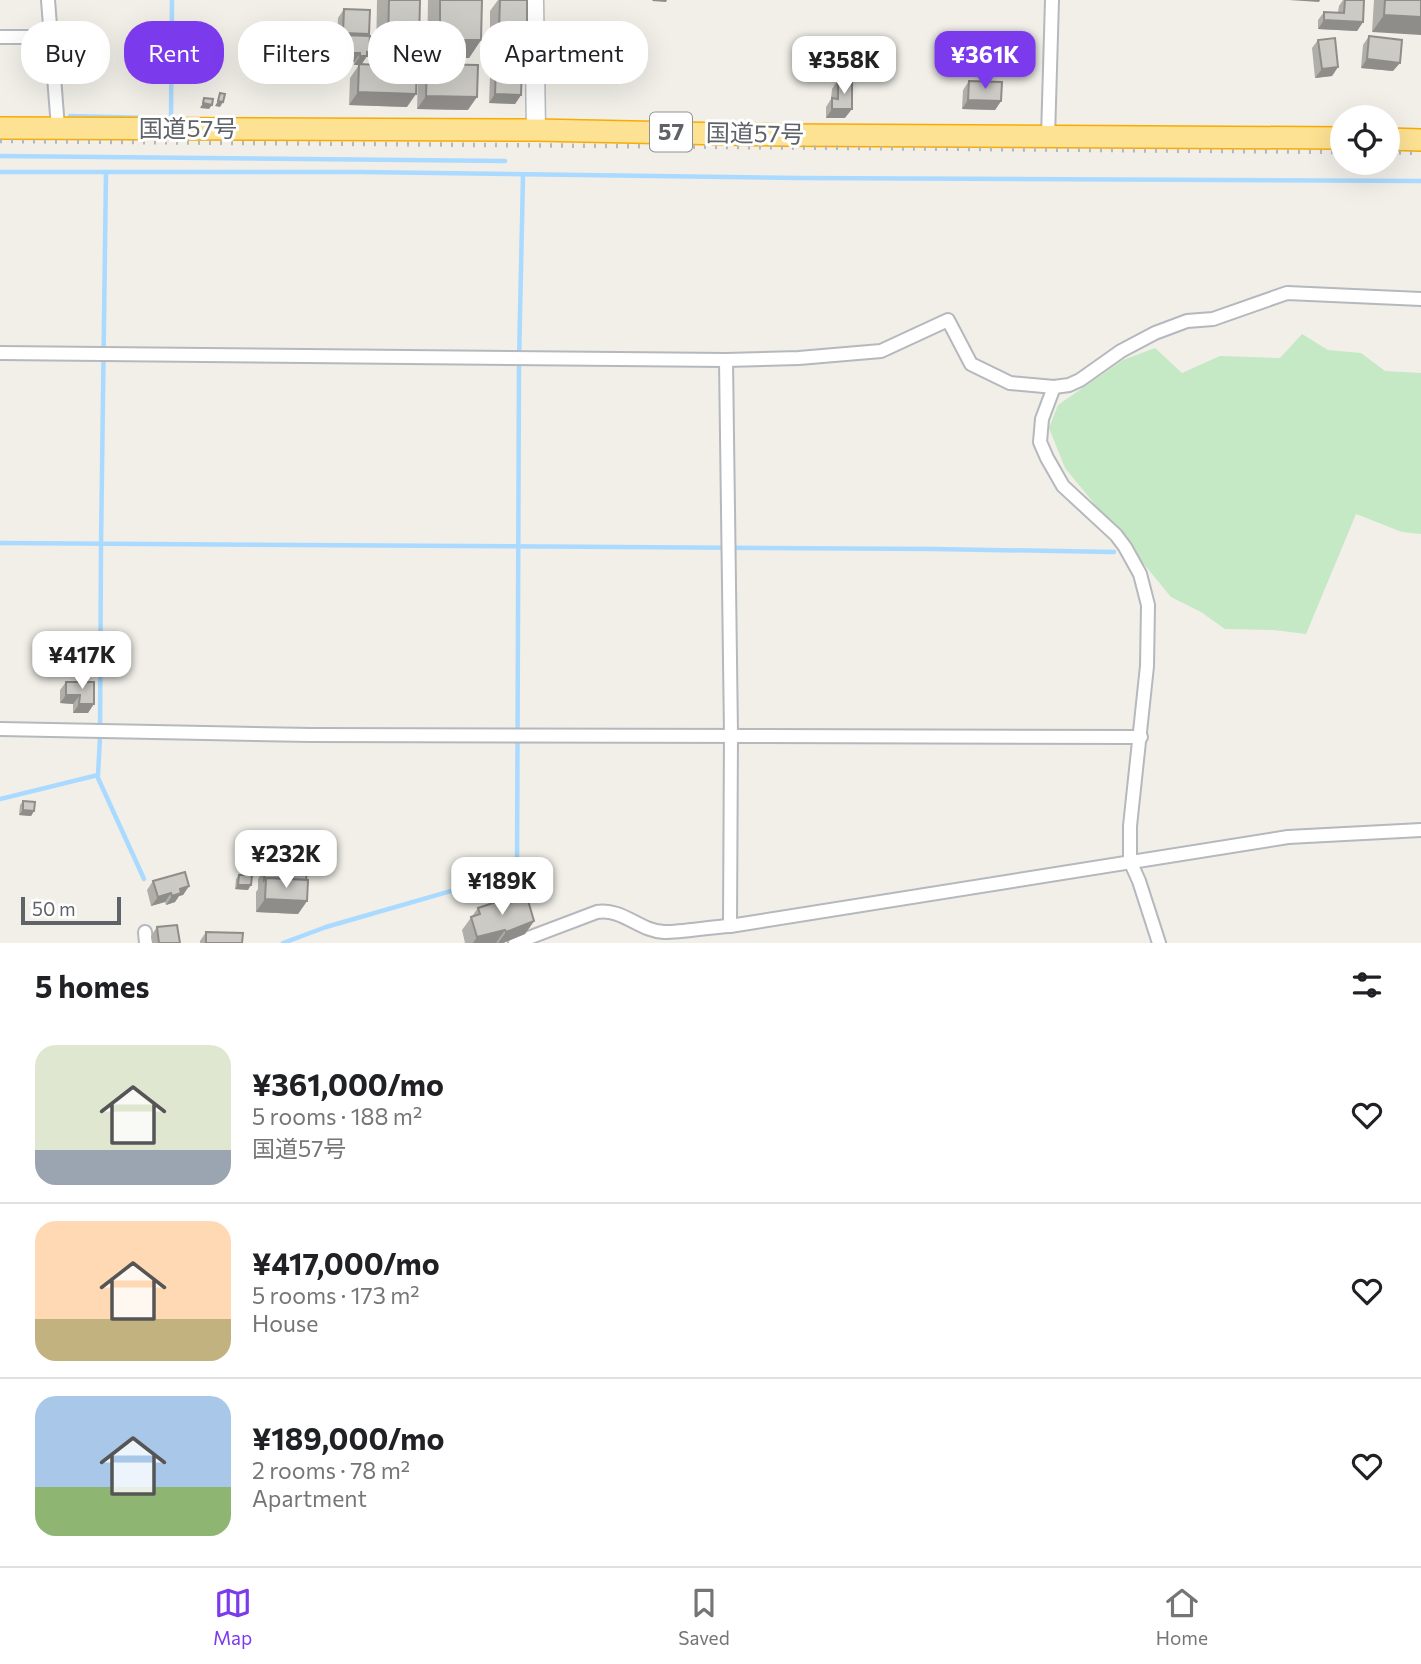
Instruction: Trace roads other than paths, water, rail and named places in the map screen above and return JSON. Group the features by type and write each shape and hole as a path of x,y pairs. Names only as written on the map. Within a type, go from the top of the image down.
{"highway":[{"name":"国道57号","path":"0,128 1330,138"},
{"path":"1400,139 1421,140"}],"street":[{"path":"48,0 50,21"},
{"path":"534,0 536,130"},
{"path":"1048,136 1052,0"},
{"path":"0,37 21,37"},
{"path":"55,84 58,128"},
{"path":"0,352 726,360 799,358 881,351 948,320 971,364 1010,383 1054,387 1080,380 1121,351 1155,333 1187,321 1213,319 1287,293 1421,299"},
{"path":"726,360 732,734 730,926"},
{"path":"1054,387 1042,419 1040,442 1046,458 1063,486 1116,535 1125,547 1140,574 1148,606 1147,666 1141,737 1129,826 1130,861 1159,943"},
{"path":"0,729 310,735 1141,737"},
{"path":"515,943 597,912 610,910 647,928 665,932 730,926 1288,837 1421,830"}],"waterway":[{"path":"169,119 172,0"},
{"path":"70,116 153,118"},
{"path":"0,156 505,161"},
{"path":"0,172 361,172 800,178 1421,181"},
{"path":"0,799 98,775 106,172"},
{"path":"283,943 326,927 517,872 519,361 523,176"},
{"path":"0,543 1114,552"},
{"path":"98,778 144,879"},
{"path":"515,903 517,872"}],"railway":[{"path":"0,141 1330,152"},
{"path":"1400,152 1421,153"}]}
